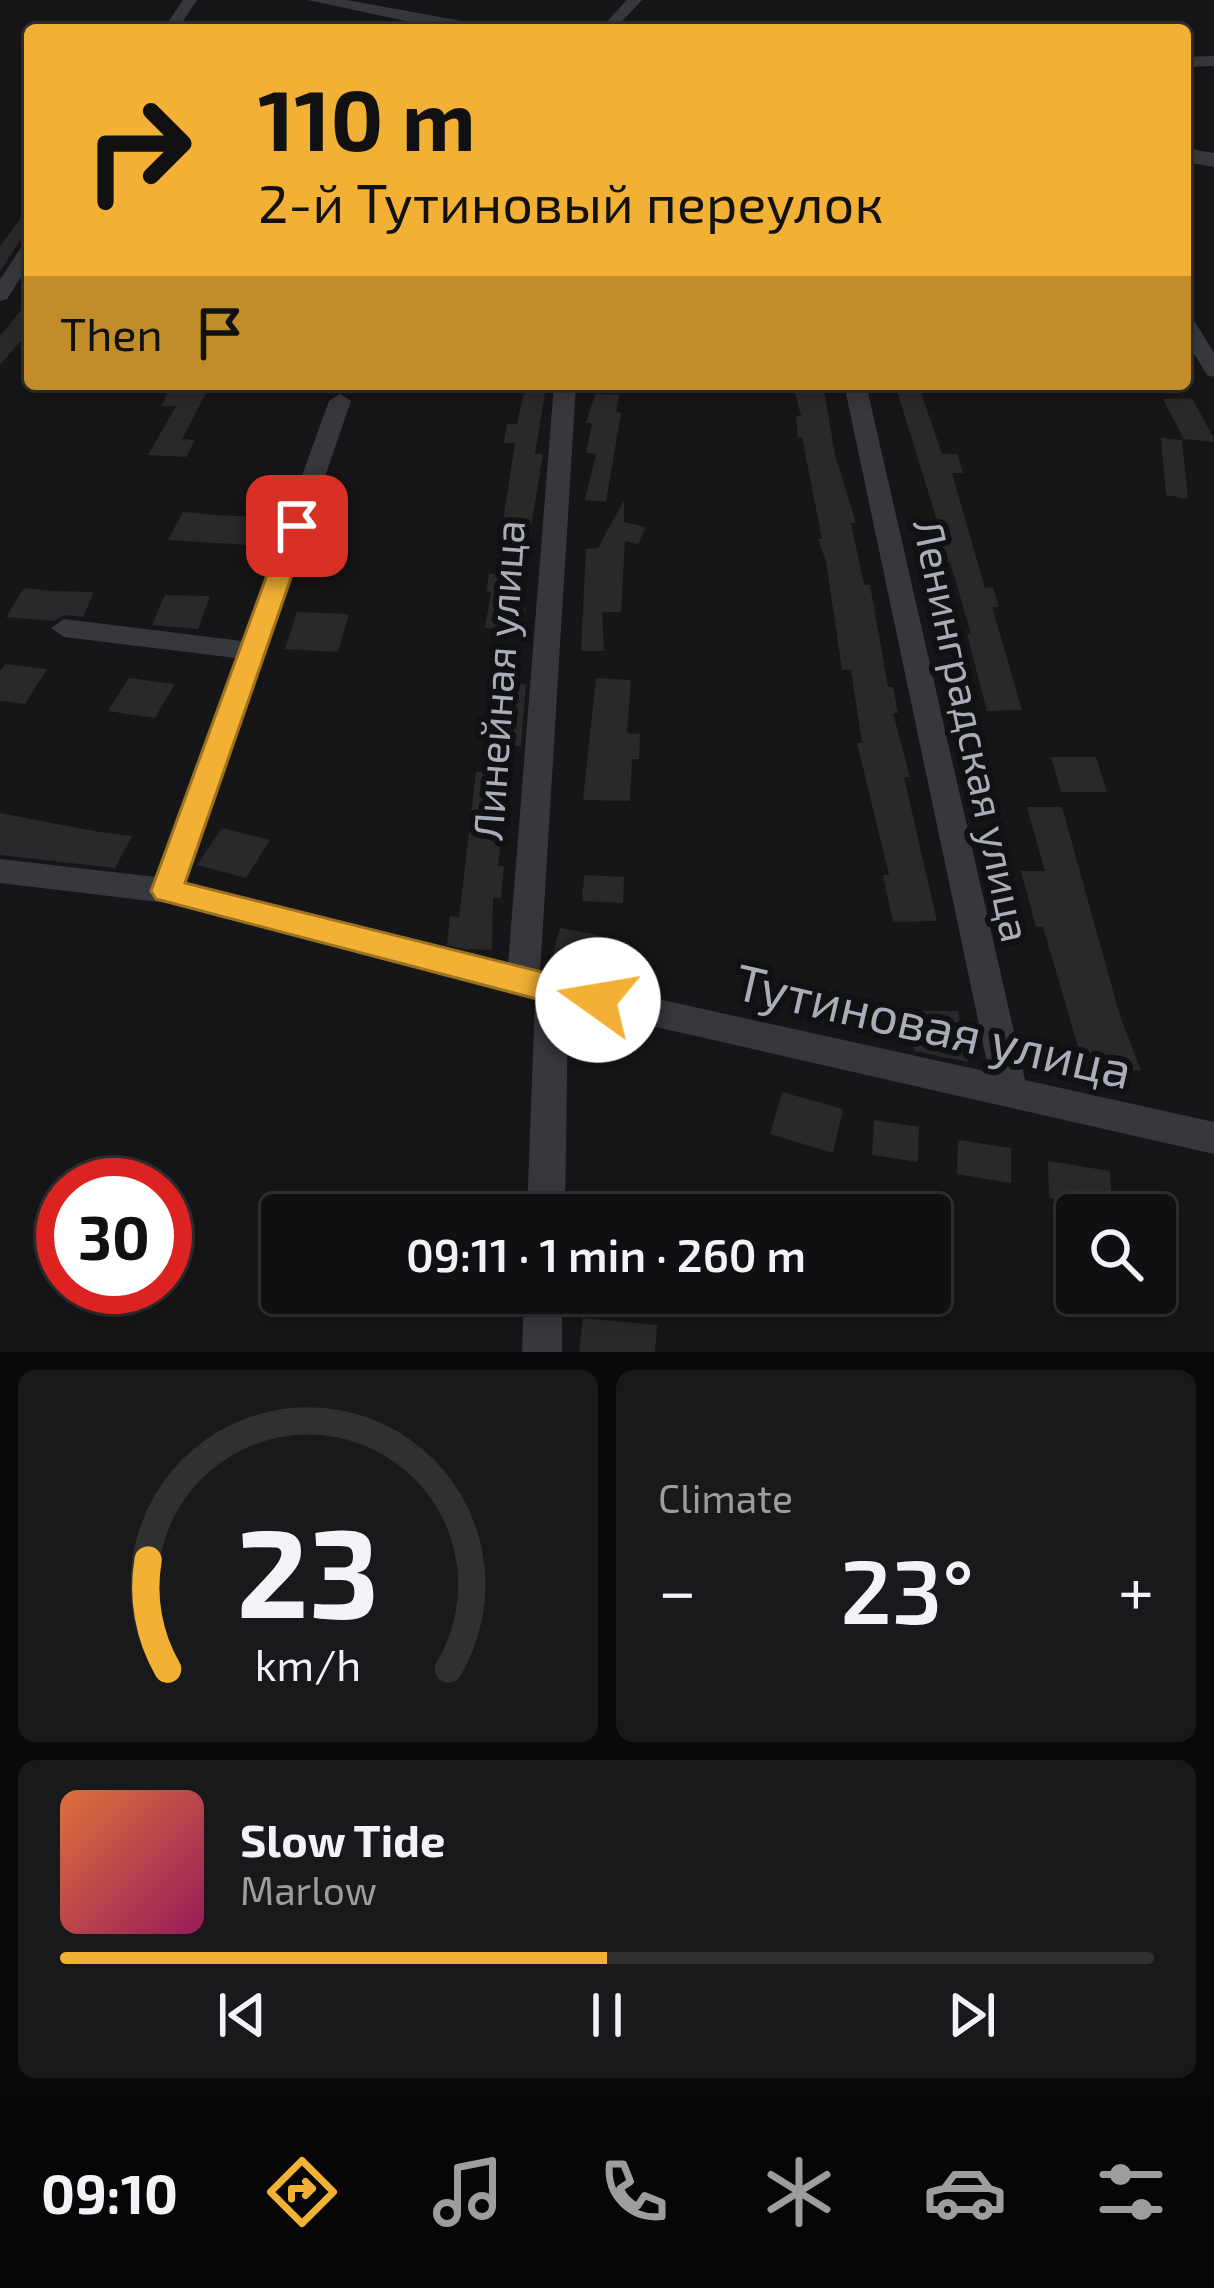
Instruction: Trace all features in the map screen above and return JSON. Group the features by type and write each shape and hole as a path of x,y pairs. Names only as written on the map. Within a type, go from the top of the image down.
{"street":[{"path":"317,0 446,24"},
{"path":"351,0 479,24"},
{"path":"612,24 635,0"},
{"path":"0,295 24,257"},
{"path":"1191,331 1214,371"},
{"name":"Линейная улица","path":"545,1194 538,987 566,390"},
{"name":"Ленинградская улица","path":"856,390 1011,1094"},
{"path":"167,891 340,401"},
{"path":"64,628 254,651"},
{"name":"Тутиновая улица","path":"0,871 167,891 538,987 1214,1138"},
{"path":"542,1352 543,1314"}],"building":[{"path":"24,214 24,240 0,272 0,246"},
{"path":"24,306 24,337 0,365 0,336"},
{"path":"170,390 208,390 182,439 195,440 186,457 148,455 176,406 161,406"},
{"path":"794,390 824,390 835,455 856,523 851,523 864,585 870,585 888,687 893,687 898,713 893,713 910,777 904,777 937,921 893,922 883,875 889,875 857,743 862,743 851,670 842,670 826,561 818,539 822,539 802,437 798,437 796,416 801,416"},
{"path":"897,390 920,390 942,454 957,454 963,473 952,473 985,588 993,587 999,607 992,607 1022,710 987,711 950,562 942,562 936,537 942,537"},
{"path":"524,392 545,393 535,454 543,454 518,608 526,609 523,629 485,628 491,592 486,591 489,574 495,574 515,443 504,443 507,424 517,424"},
{"path":"595,394 619,395 616,412 621,413 606,502 585,500 596,454 586,453 592,423 586,423"},
{"path":"1192,398 1214,442 1184,439 1163,399"},
{"path":"1161,438 1182,440 1188,499 1166,495"},
{"path":"624,500 624,522 646,527 638,544 625,541 621,612 602,612 604,651 581,651 586,549 598,548"},
{"path":"183,512 261,517 250,545 168,540"},
{"path":"24,588 94,592 83,617 65,615 53,621 6,617"},
{"path":"165,595 210,596 198,629 152,625"},
{"path":"297,612 349,614 338,652 285,649"},
{"path":"5,664 47,669 25,704 0,701 0,671"},
{"path":"129,678 175,684 155,718 108,711"},
{"path":"596,678 631,680 627,733 640,734 639,759 632,759 630,801 583,800"},
{"path":"495,683 526,684 521,746 514,746 503,819 498,866 504,866 501,898 493,898 492,950 464,949 447,945 450,916 459,917 476,772 495,772"},
{"path":"1051,757 1096,757 1107,792 1061,792"},
{"path":"1027,807 1062,807 1120,1016 1141,1070 1086,1074 1043,927 1036,927 1021,871 1045,871"},
{"path":"0,813 132,836 115,868 0,855"},
{"path":"222,828 270,840 246,878 197,865"},
{"path":"584,875 624,877 623,903 582,901"},
{"path":"560,928 599,935 590,967 551,960"},
{"path":"907,1011 958,1011 968,1062 914,1051"},
{"path":"782,1092 843,1109 833,1153 770,1134"},
{"path":"874,1120 919,1127 918,1162 872,1155"},
{"path":"958,1140 1011,1148 1011,1183 957,1174"},
{"path":"1048,1161 1110,1171 1111,1194 1049,1198"},
{"path":"583,1318 657,1325 655,1352 579,1352"}],"route":[{"path":"297,526 167,891 598,1000"}]}
